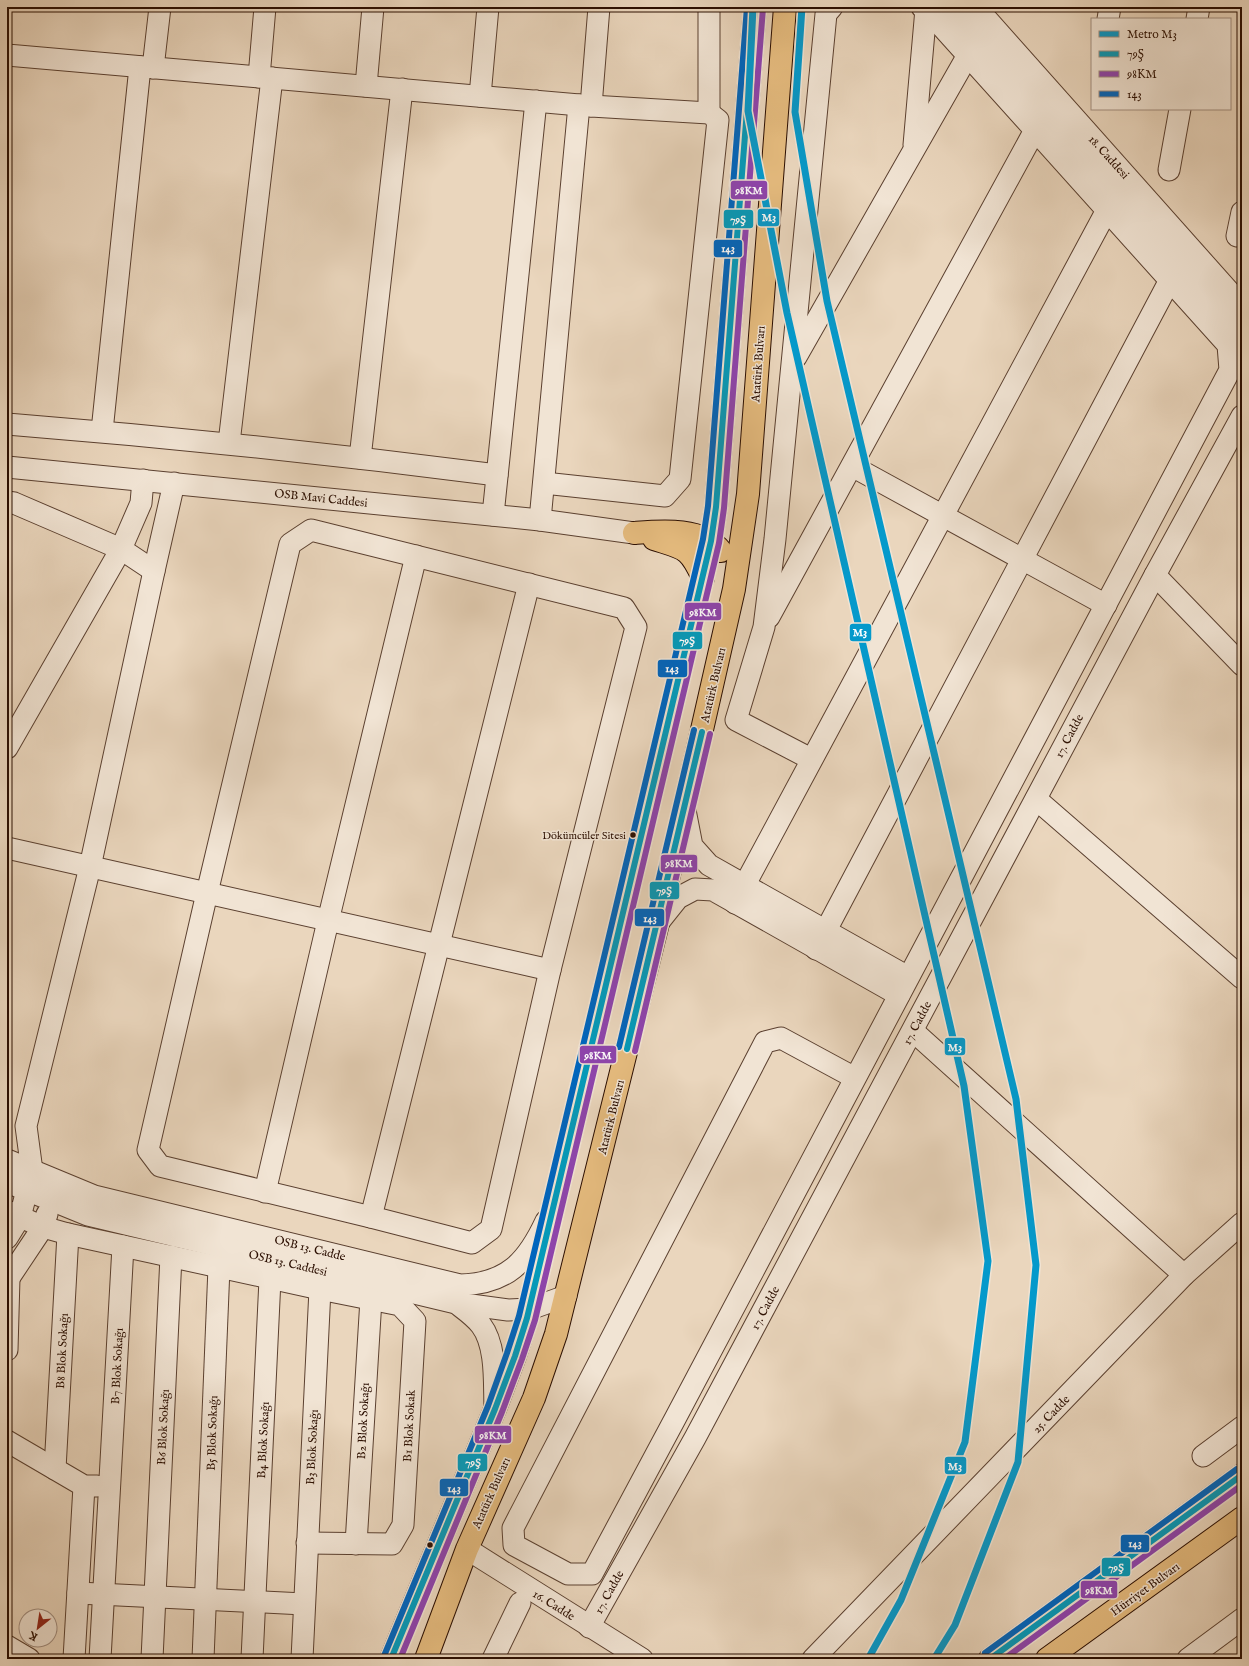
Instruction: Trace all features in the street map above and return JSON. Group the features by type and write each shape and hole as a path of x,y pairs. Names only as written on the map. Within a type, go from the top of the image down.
{"main road":[{"path":"391,1659 495,1409 530,1310 554,1202 711,541 716,499 755,7"},
{"name":"Atatürk Bulvarı","path":"426,1659 467,1549 534,1398 556,1334 685,810 734,589 748,494 785,7"},
{"path":"634,533 661,531 692,534 711,541 725,556 734,589"},
{"path":"634,533 686,550 695,561 702,578"},
{"path":"990,1659 1242,1475"},
{"name":"Hürriyet Bulvarı","path":"1047,1659 1242,1518"}],"street":[{"path":"102,431 147,67 160,7"},
{"path":"229,444 265,78 265,7"},
{"path":"366,86 373,7"},
{"path":"480,96 488,7"},
{"path":"540,520 585,105 599,7"},
{"path":"709,7 709,113"},
{"path":"811,758 736,720 764,626 775,539 826,14 832,7"},
{"path":"951,7 1242,332"},
{"name":"18. Caddesi","path":"976,7 1242,306"},
{"path":"1108,18 1110,7"},
{"path":"1197,18 1199,7"},
{"path":"913,151 924,8"},
{"path":"855,1078 781,1038 765,1042 513,1528 514,1545 568,1574 592,1574 1106,605 1230,370 1228,345 924,8"},
{"path":"792,365 968,56"},
{"path":"7,58 147,67 536,101 709,113 718,120 680,479 665,496 544,483"},
{"path":"360,458 402,89"},
{"path":"493,515 536,101"},
{"path":"1169,170 1180,110"},
{"path":"764,626 1035,130"},
{"path":"739,894 1107,210"},
{"path":"1237,236 1242,212"},
{"path":"821,940 1170,280"},
{"name":"17. Cadde","path":"589,1627 695,1438 1155,575 1242,416"},
{"path":"7,424 102,431 229,444 497,475"},
{"path":"852,466 1106,605"},
{"name":"OSB Mavi Caddesi","path":"7,467 493,515 634,533"},
{"path":"7,748 121,548 141,503 143,480"},
{"path":"7,1238 13,1214 27,1191 32,1171 26,1126 90,867 174,483"},
{"path":"9,507 121,548 154,571"},
{"path":"310,530 416,556 624,608 636,627 550,970 492,1229 472,1243 371,1216 160,1166 148,1150 290,544 310,530"},
{"path":"265,1192 328,921 416,556"},
{"path":"1155,575 1242,665"},
{"path":"371,1216 529,584"},
{"path":"1036,799 1242,978"},
{"path":"685,810 692,846 739,894 904,986"},
{"path":"7,848 550,970"},
{"path":"658,923 678,898 695,889 739,894"},
{"path":"913,1031 1184,1275"},
{"path":"7,1160 32,1171"},
{"name":"OSB 13. Cadde","path":"32,1171 94,1196 460,1285 478,1284 493,1280 506,1274 516,1266 538,1238 554,1202"},
{"path":"7,1350 8,1280 43,1227 52,1201 56,1181"},
{"name":"OSB 13. Caddesi","path":"7,1182 88,1215 456,1303 471,1314 482,1326 490,1345 494,1366 495,1409"},
{"path":"13,1214 43,1227 68,1234 320,1290 370,1299"},
{"name":"25. Cadde","path":"813,1659 1184,1275 1242,1224"},
{"name":"B8 Blok Sokağı","path":"55,1468 68,1234"},
{"name":"B7 Blok Sokağı","path":"100,1659 123,1246"},
{"name":"B6 Blok Sokağı","path":"152,1659 171,1256"},
{"name":"B5 Blok Sokağı","path":"203,1659 219,1267"},
{"name":"B4 Blok Sokağı","path":"252,1659 270,1278"},
{"name":"B3 Blok Sokağı","path":"302,1659 320,1290"},
{"path":"456,1303 508,1310 530,1310 566,1296"},
{"name":"B2 Blok Sokağı","path":"356,1544 370,1299"},
{"name":"B1 Blok Sokak","path":"356,1544 392,1544 403,1525 415,1320 400,1305 370,1299"},
{"path":"1203,1456 1242,1427"},
{"path":"7,1441 84,1486 110,1487"},
{"path":"74,1659 84,1486"},
{"path":"308,1543 356,1544"},
{"name":"16. Cadde","path":"467,1549 642,1659"},
{"path":"78,1593 304,1604"},
{"path":"493,1659 520,1603"},
{"path":"1188,1659 1242,1619"}],"metro line":[{"name":"M3","path":"753,7 748,111 787,313 964,1086 988,1261 965,1442 901,1600 868,1659"},
{"name":"M3","path":"802,7 795,112 827,301 1016,1099 1036,1265 1018,1462 955,1625 934,1659"}],"transit line":[{"name":"143","path":"384,1656 488,1406 519,1316 703,539 708,506 747,7"},
{"name":"79Ş","path":"391,1659 495,1409 515,1356 527,1318 711,541 716,507 755,7"},
{"name":"98KM","path":"400,1659 502,1412 535,1320 719,543 724,508 763,8"},
{"name":"143","path":"619,1047 694,730"},
{"name":"79Ş","path":"627,1049 702,732"},
{"name":"98KM","path":"635,1051 710,734"},
{"name":"143","path":"985,1653 1237,1469"},
{"name":"79Ş","path":"990,1659 1242,1475"},
{"name":"98KM","path":"1004,1659 1242,1485"}],"place":[{"name":"Dökümcüler Sitesi","path":"633,835"}]}
